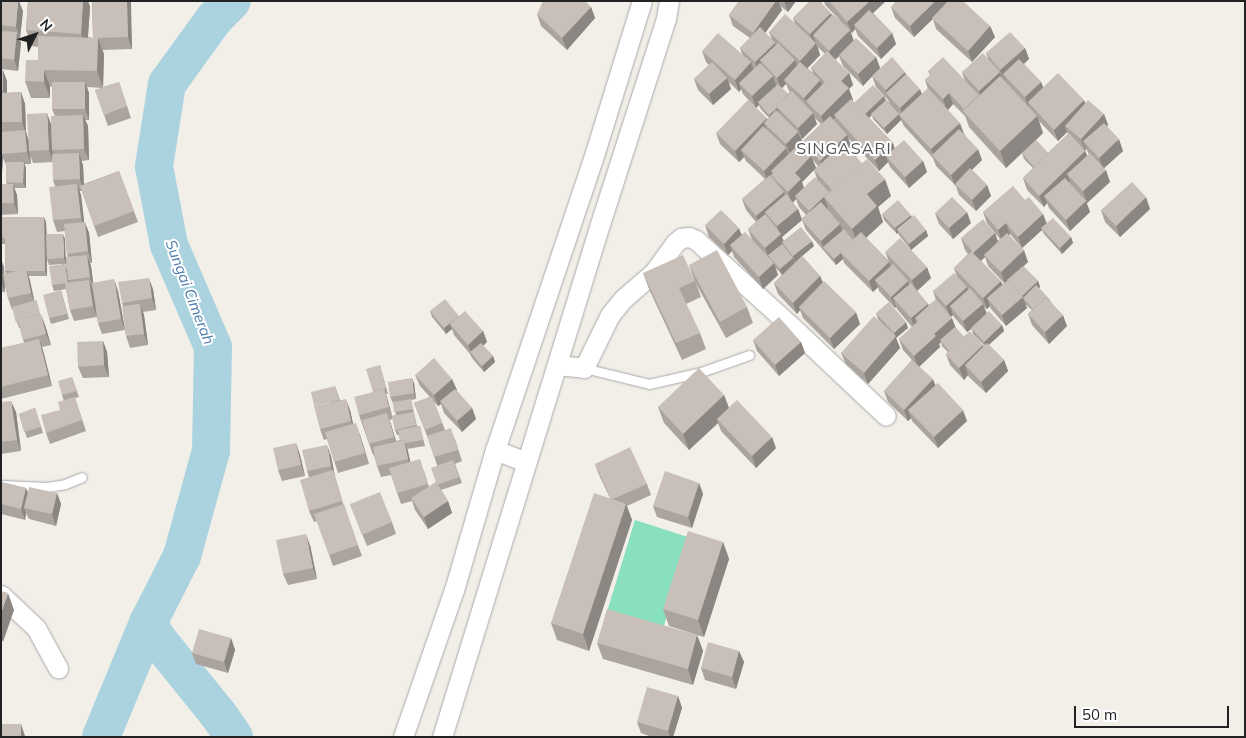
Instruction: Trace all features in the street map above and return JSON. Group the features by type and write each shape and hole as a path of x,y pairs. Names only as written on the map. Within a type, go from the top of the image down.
{"street":[{"path":"403,737 454,590 495,450 607,116 642,1"},
{"path":"442,737 526,462 666,18 669,1"},
{"path":"607,116 631,126"},
{"path":"557,365 584,368 610,315 623,299 654,272 675,243 681,238 689,237 696,240 785,320 886,416"},
{"path":"495,450 526,462"},
{"path":"1,595 36,628 58,668"}],"lane":[{"path":"584,368 649,384 701,372 749,355"},
{"path":"1,485 47,487 65,484 82,476"}],"green space":[{"path":"635,520 691,538 662,632 606,615"}],"building":[{"path":"1,1 18,1 16,27 1,25"},
{"path":"28,1 83,1 81,34 26,30"},
{"path":"92,1 127,1 128,37 93,38"},
{"path":"543,1 585,1 591,7 562,38 537,14"},
{"path":"739,1 776,1 753,33 729,15"},
{"path":"810,1 819,1 831,13 810,34 793,18"},
{"path":"829,1 870,1 847,22"},
{"path":"896,1 935,1 910,26 891,7"},
{"path":"948,1 963,1 990,26 968,51 932,18"},
{"path":"869,10 892,33 877,48 854,25"},
{"path":"785,14 816,43 800,61 769,32"},
{"path":"833,14 850,30 829,51 813,35"},
{"path":"760,27 775,43 755,62 740,48"},
{"path":"1,31 17,32 14,60 1,58"},
{"path":"1010,32 1025,48 1000,70 986,53"},
{"path":"718,33 751,62 735,80 702,51"},
{"path":"38,36 98,38 97,71 44,70 44,82 25,81 26,60 38,60"},
{"path":"856,38 876,57 858,74 839,55"},
{"path":"778,43 795,60 777,78 760,60"},
{"path":"827,51 849,73 841,81 849,88 821,116 806,101 825,82 811,68"},
{"path":"983,53 1000,72 979,91 962,72"},
{"path":"892,57 905,72 886,90 872,76"},
{"path":"943,57 979,95 964,109 949,93 943,99 925,80 931,74 928,71"},
{"path":"1019,59 1041,82 1025,97 1003,74"},
{"path":"712,62 727,78 709,94 694,79"},
{"path":"800,62 820,80 804,98 784,80"},
{"path":"760,63 773,76 752,96 739,83"},
{"path":"1,70 3,70 3,90 1,90"},
{"path":"1058,73 1084,100 1054,130 1028,102"},
{"path":"906,74 920,89 900,108 886,93"},
{"path":"1000,76 1037,116 1000,151 963,111"},
{"path":"52,82 85,82 85,109 52,109"},
{"path":"119,82 127,106 104,115 95,90"},
{"path":"778,84 788,94 769,115 758,102"},
{"path":"873,85 884,96 865,114 854,103"},
{"path":"928,88 960,123 931,149 899,115"},
{"path":"792,91 813,113 798,128 776,106"},
{"path":"21,92 22,122 1,122 1,93"},
{"path":"851,99 893,143 875,160 834,115"},
{"path":"748,100 767,118 735,151 716,133"},
{"path":"886,100 899,114 884,128 871,114"},
{"path":"1088,100 1104,114 1081,139 1065,126"},
{"path":"776,110 798,132 786,144 764,123"},
{"path":"47,113 49,150 29,151 27,114"},
{"path":"83,115 84,149 52,150 51,116"},
{"path":"830,116 847,135 820,161 802,142"},
{"path":"1104,123 1119,139 1099,158 1083,141"},
{"path":"763,126 786,148 764,171 741,150"},
{"path":"959,129 978,149 951,175 932,155"},
{"path":"25,130 27,152 2,154 1,132"},
{"path":"1069,133 1085,151 1039,196 1023,178"},
{"path":"904,140 923,161 905,177 886,156"},
{"path":"1036,140 1048,153 1034,167 1022,153"},
{"path":"843,143 862,164 832,190 814,170"},
{"path":"799,144 811,156 795,173 801,179 788,192 771,175 774,173 771,171"},
{"path":"79,153 80,179 53,180 52,154"},
{"path":"1090,153 1106,170 1083,191 1067,174"},
{"path":"867,159 885,179 867,194 877,206 852,229 824,197"},
{"path":"6,162 24,162 23,183 6,182"},
{"path":"970,168 987,185 972,200 955,184"},
{"path":"119,171 134,211 94,226 80,186"},
{"path":"770,175 784,192 756,216 742,199"},
{"path":"815,177 829,192 809,211 795,196"},
{"path":"1065,178 1086,201 1066,220 1044,196"},
{"path":"1132,182 1146,197 1116,226 1101,210"},
{"path":"1,184 13,184 14,203 1,203"},
{"path":"77,184 81,218 53,220 49,187"},
{"path":"1013,186 1025,200 1029,197 1043,214 1018,237 1006,223 998,230 983,212"},
{"path":"786,194 798,209 777,226 765,212"},
{"path":"952,197 967,212 949,228 935,213"},
{"path":"898,200 911,215 895,228 882,214"},
{"path":"821,202 840,224 821,241 801,219"},
{"path":"721,210 739,228 724,244 705,225"},
{"path":"765,214 781,234 765,248 748,229"},
{"path":"914,215 926,230 909,244 897,229"},
{"path":"1,217 44,217 45,271 26,271 26,269 5,271 5,238 1,238"},
{"path":"1053,218 1071,237 1060,248 1041,228"},
{"path":"983,219 995,233 973,253 1001,281 983,298 954,268 972,251 961,238"},
{"path":"85,222 88,251 67,254 64,224"},
{"path":"801,227 812,241 793,256 782,242"},
{"path":"844,229 853,240 834,259 823,247"},
{"path":"745,232 774,263 759,277 730,245"},
{"path":"861,232 889,262 869,281 840,252"},
{"path":"1007,233 1024,250 1001,272 984,255"},
{"path":"46,234 63,234 64,258 47,259"},
{"path":"900,238 927,267 912,280 885,252"},
{"path":"782,244 793,258 780,269 768,255"},
{"path":"717,250 747,307 720,322 689,265"},
{"path":"87,255 90,277 68,280 66,257"},
{"path":"683,255 695,281 679,288 700,333 676,343 643,273"},
{"path":"802,256 820,276 793,303 774,283"},
{"path":"65,264 68,283 52,285 49,266"},
{"path":"893,264 908,281 891,297 875,280"},
{"path":"1023,266 1038,281 1022,296 1007,280"},
{"path":"26,269 31,293 8,298 3,274"},
{"path":"954,273 967,287 946,306 933,291"},
{"path":"149,278 152,298 122,303 118,282"},
{"path":"114,279 121,319 98,323 92,283"},
{"path":"89,280 93,306 70,310 65,283"},
{"path":"1008,280 1023,297 1002,315 987,298"},
{"path":"824,281 856,312 830,338 799,307"},
{"path":"911,283 928,304 911,318 893,298"},
{"path":"1036,285 1049,299 1046,297 1033,309 1023,298"},
{"path":"970,288 983,304 963,321 950,306"},
{"path":"61,290 67,314 49,318 43,295"},
{"path":"1046,297 1063,315 1045,332 1028,314"},
{"path":"445,299 459,316 444,328 430,311"},
{"path":"936,299 952,318 914,356 899,339 918,321 915,318"},
{"path":"36,300 40,314 18,320 16,323 12,307"},
{"path":"889,302 906,322 894,333 876,313"},
{"path":"140,304 144,334 126,336 122,306"},
{"path":"465,311 483,331 468,345 450,324"},
{"path":"989,311 1002,325 984,342 971,328"},
{"path":"41,314 46,334 23,340 18,320"},
{"path":"874,316 896,336 864,373 841,353"},
{"path":"779,317 801,342 775,365 753,340"},
{"path":"955,327 964,337 949,351 940,340"},
{"path":"970,331 983,345 959,368 946,354"},
{"path":"39,339 48,375 1,387 1,348"},
{"path":"103,341 104,365 78,367 77,342"},
{"path":"481,343 493,356 482,366 470,352"},
{"path":"987,343 1004,360 981,382 965,365"},
{"path":"434,358 452,379 434,395 415,375"},
{"path":"912,360 933,379 904,410 884,391"},
{"path":"380,365 386,388 373,392 366,369"},
{"path":"699,368 724,395 683,434 658,407"},
{"path":"72,377 77,391 62,395 58,381"},
{"path":"412,378 414,393 390,397 388,382"},
{"path":"938,383 963,410 934,437 908,410"},
{"path":"335,386 339,400 314,406 311,392"},
{"path":"384,389 389,407 359,415 354,397"},
{"path":"455,389 472,408 457,421 440,401"},
{"path":"75,397 82,420 46,433 41,415 60,410 58,402"},
{"path":"432,397 442,423 425,430 414,403"},
{"path":"346,399 351,421 320,429 314,406"},
{"path":"411,399 413,409 394,412 393,402"},
{"path":"737,400 772,437 752,456 717,419"},
{"path":"11,401 17,440 1,442 1,402"},
{"path":"35,408 41,427 24,432 19,414"},
{"path":"414,412 416,425 395,430 392,416"},
{"path":"387,413 394,437 369,444 362,420"},
{"path":"356,423 365,453 334,462 325,432"},
{"path":"420,426 423,440 405,443 404,440 400,440 398,430"},
{"path":"451,428 458,450 434,457 427,436"},
{"path":"404,440 408,459 377,466 373,447"},
{"path":"296,443 301,465 278,470 273,448"},
{"path":"327,445 331,466 307,471 302,450"},
{"path":"630,447 647,484 611,499 595,464"},
{"path":"420,459 428,484 397,493 389,468"},
{"path":"453,460 459,477 437,485 431,468"},
{"path":"333,470 342,501 309,511 300,480"},
{"path":"665,471 699,483 688,517 653,506"},
{"path":"1,482 26,488 21,509 1,504"},
{"path":"436,482 448,501 424,517 411,498"},
{"path":"29,487 57,493 52,514 24,508"},
{"path":"380,492 392,522 362,535 350,504"},
{"path":"594,493 626,504 583,634 551,623"},
{"path":"344,504 358,545 329,555 314,514"},
{"path":"688,531 723,542 698,620 663,609"},
{"path":"306,534 313,568 283,574 276,540"},
{"path":"1,591 8,593 1,613"},
{"path":"607,609 697,635 688,669 597,643"},
{"path":"199,629 231,638 224,662 192,653"},
{"path":"708,642 739,651 732,677 701,668"},
{"path":"647,687 678,696 668,731 637,722"},
{"path":"1,724 21,724 21,737 1,737"}],"waterway":[{"name":"Sungai Cimerah","path":"101,737 148,623 182,556 211,451 213,347 169,245 154,166 167,84 214,19 232,1"},
{"path":"148,623 159,641 218,714 234,737"}],"district":[{"name":"SINGASARI","path":"844,148"}]}
